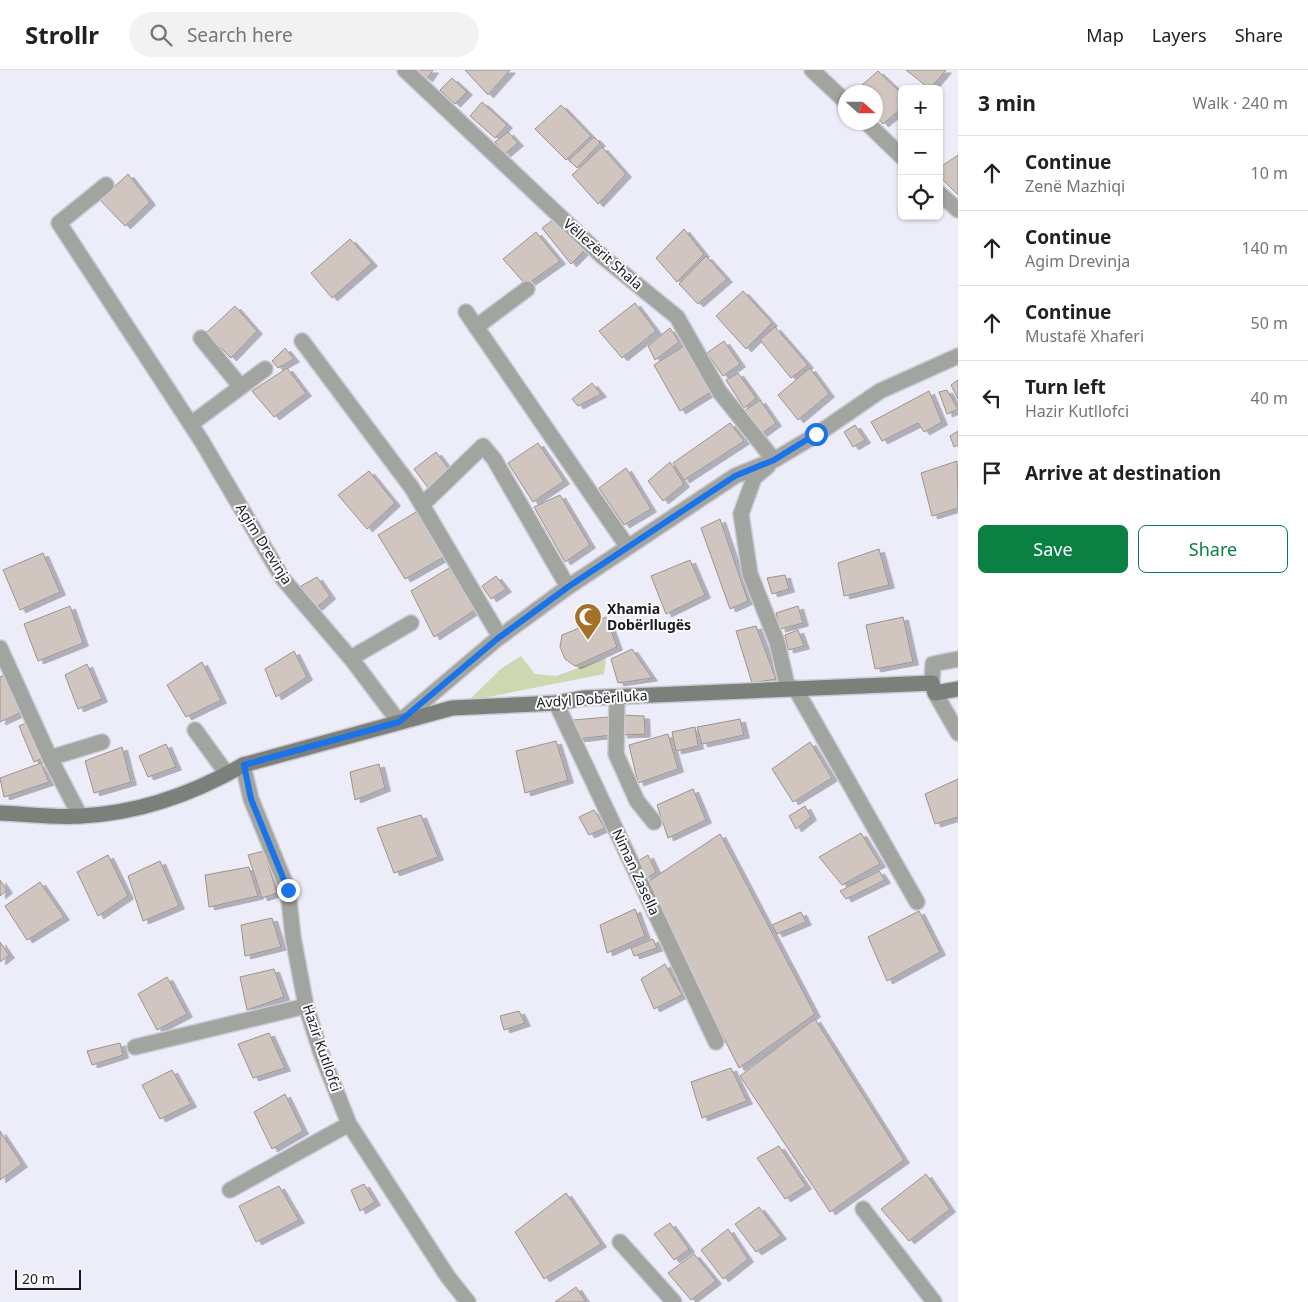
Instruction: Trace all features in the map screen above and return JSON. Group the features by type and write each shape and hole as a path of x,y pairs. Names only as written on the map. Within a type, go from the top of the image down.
{"street":[{"name":"Vëllezërit Shala","path":"405,70 603,257 677,318 719,391 774,460"},
{"path":"812,70 838,94"},
{"path":"874,130 898,153"},
{"name":"Agim Drevinja","path":"106,185 59,223 191,424 283,579 351,658 399,722"},
{"path":"943,197 958,210"},
{"path":"476,327 527,289"},
{"path":"466,312 627,546"},
{"path":"201,338 241,387"},
{"path":"302,342 412,488 500,637"},
{"path":"399,722 500,637 627,546 735,476 774,460 880,391 958,356"},
{"path":"191,424 265,369"},
{"path":"422,505 483,446 494,459 568,587"},
{"path":"774,460 754,478 742,514 750,574 777,642 792,689 918,902"},
{"path":"351,658 411,623"},
{"path":"0,648 50,758 80,816"},
{"path":"958,660 933,664 934,688 958,733"},
{"name":"Avdyl Dobërlluka","path":"0,813 80,816 149,806 216,781 244,765 452,708 556,703 617,697 792,689 958,689"},
{"path":"617,697 616,754 637,802 654,822"},
{"name":"Niman Zasella","path":"556,703 716,1042"},
{"path":"195,730 227,774"},
{"path":"50,758 102,742"},
{"name":"Hazir Kutllofci","path":"244,765 251,799 288,890 293,937 306,1006 321,1053 349,1124 448,1277 468,1302"},
{"path":"135,1047 306,1006"},
{"path":"230,1190 349,1124"},
{"path":"863,1210 934,1302"},
{"path":"620,1242 674,1302"}],"green space":[{"path":"521,656 535,674 556,676 606,658 604,674 468,701 502,668"}],"building":[{"path":"417,70 433,70 427,79"},
{"path":"465,70 510,70 488,95"},
{"path":"906,70 946,70 933,85 925,85"},
{"path":"878,71 898,90 898,111 883,124 883,85 862,85"},
{"path":"452,78 467,92 455,104 440,90"},
{"path":"482,102 507,125 495,138 470,116"},
{"path":"561,105 591,136 566,160 535,129"},
{"path":"508,132 518,143 505,154 495,142"},
{"path":"594,137 600,143 577,168 569,160"},
{"path":"602,147 626,174 598,204 572,175"},
{"path":"958,155 958,195 943,180 943,165"},
{"path":"128,174 150,202 125,226 100,200"},
{"path":"554,219 585,250 571,264 542,228"},
{"path":"684,229 704,254 677,282 656,258"},
{"path":"536,232 560,261 526,285 503,259"},
{"path":"350,239 372,263 332,298 311,273"},
{"path":"706,256 727,279 698,304 679,284"},
{"path":"743,291 772,323 746,349 716,316"},
{"path":"635,303 656,331 622,358 599,331"},
{"path":"235,306 257,331 231,358 206,333"},
{"path":"775,327 808,365 791,378 760,340"},
{"path":"670,328 679,342 655,360 648,346"},
{"path":"724,341 740,364 723,376 707,353"},
{"path":"684,346 714,390 680,411 654,365"},
{"path":"285,348 294,359 278,368 272,361"},
{"path":"287,368 306,393 274,417 252,391"},
{"path":"810,368 829,394 798,420 778,395"},
{"path":"738,373 756,398 744,408 726,380"},
{"path":"958,380 958,399 951,385"},
{"path":"592,383 601,394 578,406 572,399"},
{"path":"947,390 958,409 947,414 939,392"},
{"path":"929,391 942,422 924,432 918,423 882,441 871,422"},
{"path":"760,400 776,423 761,434 744,411"},
{"path":"730,423 744,441 684,480 673,463"},
{"path":"855,425 865,440 853,447 844,432"},
{"path":"958,431 958,445 954,447 950,436"},
{"path":"538,443 564,481 533,502 508,463"},
{"path":"436,452 451,472 429,489 414,469"},
{"path":"957,461 958,508 932,516 921,473"},
{"path":"670,462 684,484 663,501 648,481"},
{"path":"626,468 651,509 624,525 599,488"},
{"path":"369,471 395,503 367,529 338,495"},
{"path":"560,495 590,545 565,562 534,507"},
{"path":"416,512 444,557 405,579 378,535"},
{"path":"720,519 748,601 730,609 701,528"},
{"path":"879,549 889,585 844,596 838,563"},
{"path":"43,553 60,592 20,610 3,570"},
{"path":"690,560 705,595 666,614 651,576"},
{"path":"449,568 475,610 434,637 411,591"},
{"path":"785,575 789,589 772,594 767,578"},
{"path":"496,576 506,589 491,599 482,586"},
{"path":"317,577 330,596 315,609 301,586"},
{"path":"70,606 83,643 38,661 24,624"},
{"path":"798,606 803,623 780,629 776,613"},
{"name":"Xhamia Dobërllugës","path":"606,617 617,647 575,666 565,659 560,647 562,635"},
{"path":"903,617 913,662 875,669 866,625"},
{"path":"756,626 776,679 752,683 736,631"},
{"path":"798,630 804,646 788,650 785,635"},
{"path":"632,649 652,678 618,683 611,659"},
{"path":"294,651 307,677 276,697 265,669"},
{"path":"202,662 221,700 186,717 167,685"},
{"path":"87,664 102,699 78,709 65,675"},
{"path":"5,675 20,713 0,722 0,677"},
{"path":"621,715 644,716 645,734 622,735"},
{"path":"608,717 612,735 577,739 573,720"},
{"path":"740,719 744,735 702,744 697,727"},
{"path":"31,721 45,757 34,762 19,726"},
{"path":"695,727 698,746 676,751 672,732"},
{"path":"668,734 678,769 638,783 629,745"},
{"path":"556,741 568,780 525,793 516,751"},
{"path":"810,742 832,778 793,802 772,769"},
{"path":"166,744 176,767 148,777 139,756"},
{"path":"122,747 131,782 94,793 85,761"},
{"path":"41,763 49,782 4,797 0,778"},
{"path":"379,764 385,788 355,800 350,772"},
{"path":"958,779 958,817 935,824 925,794"},
{"path":"693,789 706,820 668,838 657,805"},
{"path":"805,806 811,817 796,829 789,816"},
{"path":"594,810 605,828 589,835 579,817"},
{"path":"421,815 438,857 394,873 377,828"},
{"path":"861,833 880,864 842,885 819,857"},
{"path":"720,834 815,1014 739,1068 646,883"},
{"path":"264,851 277,893 262,898 248,855"},
{"path":"108,855 128,896 98,916 77,872"},
{"path":"648,855 656,872 646,879 638,861"},
{"path":"160,861 179,906 143,921 128,876"},
{"path":"249,867 258,896 209,907 205,875"},
{"path":"879,871 885,880 846,899 840,891"},
{"path":"0,880 7,890 0,896"},
{"path":"40,882 64,917 27,940 5,906"},
{"path":"635,909 645,936 607,953 600,925"},
{"path":"919,911 940,952 887,981 868,937"},
{"path":"801,912 806,922 777,934 772,925"},
{"path":"272,918 281,947 245,956 241,925"},
{"path":"653,939 657,948 634,956 631,948"},
{"path":"0,942 9,955 0,962"},
{"path":"665,964 682,995 654,1009 641,979"},
{"path":"274,969 284,997 247,1010 240,977"},
{"path":"167,977 187,1014 157,1030 138,994"},
{"path":"519,1011 525,1023 504,1030 500,1016"},
{"path":"815,1019 904,1160 830,1212 740,1076"},
{"path":"269,1033 285,1068 253,1078 238,1044"},
{"path":"120,1043 123,1055 92,1065 87,1051"},
{"path":"731,1068 747,1101 702,1118 691,1082"},
{"path":"172,1070 191,1104 160,1119 142,1085"},
{"path":"285,1094 303,1131 272,1149 254,1112"},
{"path":"0,1131 22,1164 0,1180"},
{"path":"779,1146 806,1186 785,1199 757,1158"},
{"path":"926,1174 950,1209 909,1241 881,1209"},
{"path":"364,1184 375,1202 360,1211 351,1190"},
{"path":"279,1186 299,1220 256,1242 239,1206"},
{"path":"566,1193 601,1244 544,1279 515,1232"},
{"path":"759,1207 781,1236 756,1252 735,1224"},
{"path":"670,1223 689,1249 674,1260 654,1234"},
{"path":"728,1229 748,1259 723,1279 701,1250"},
{"path":"694,1254 716,1281 691,1300 668,1273"},
{"path":"576,1287 586,1302 555,1302"}],"place":[{"name":"Xhamia Dobërllugës","path":"588,641"}],"route":[{"path":"288,890 251,799 244,765 296,749 399,722 497,639 627,546 735,476 774,460 816,434"}]}
